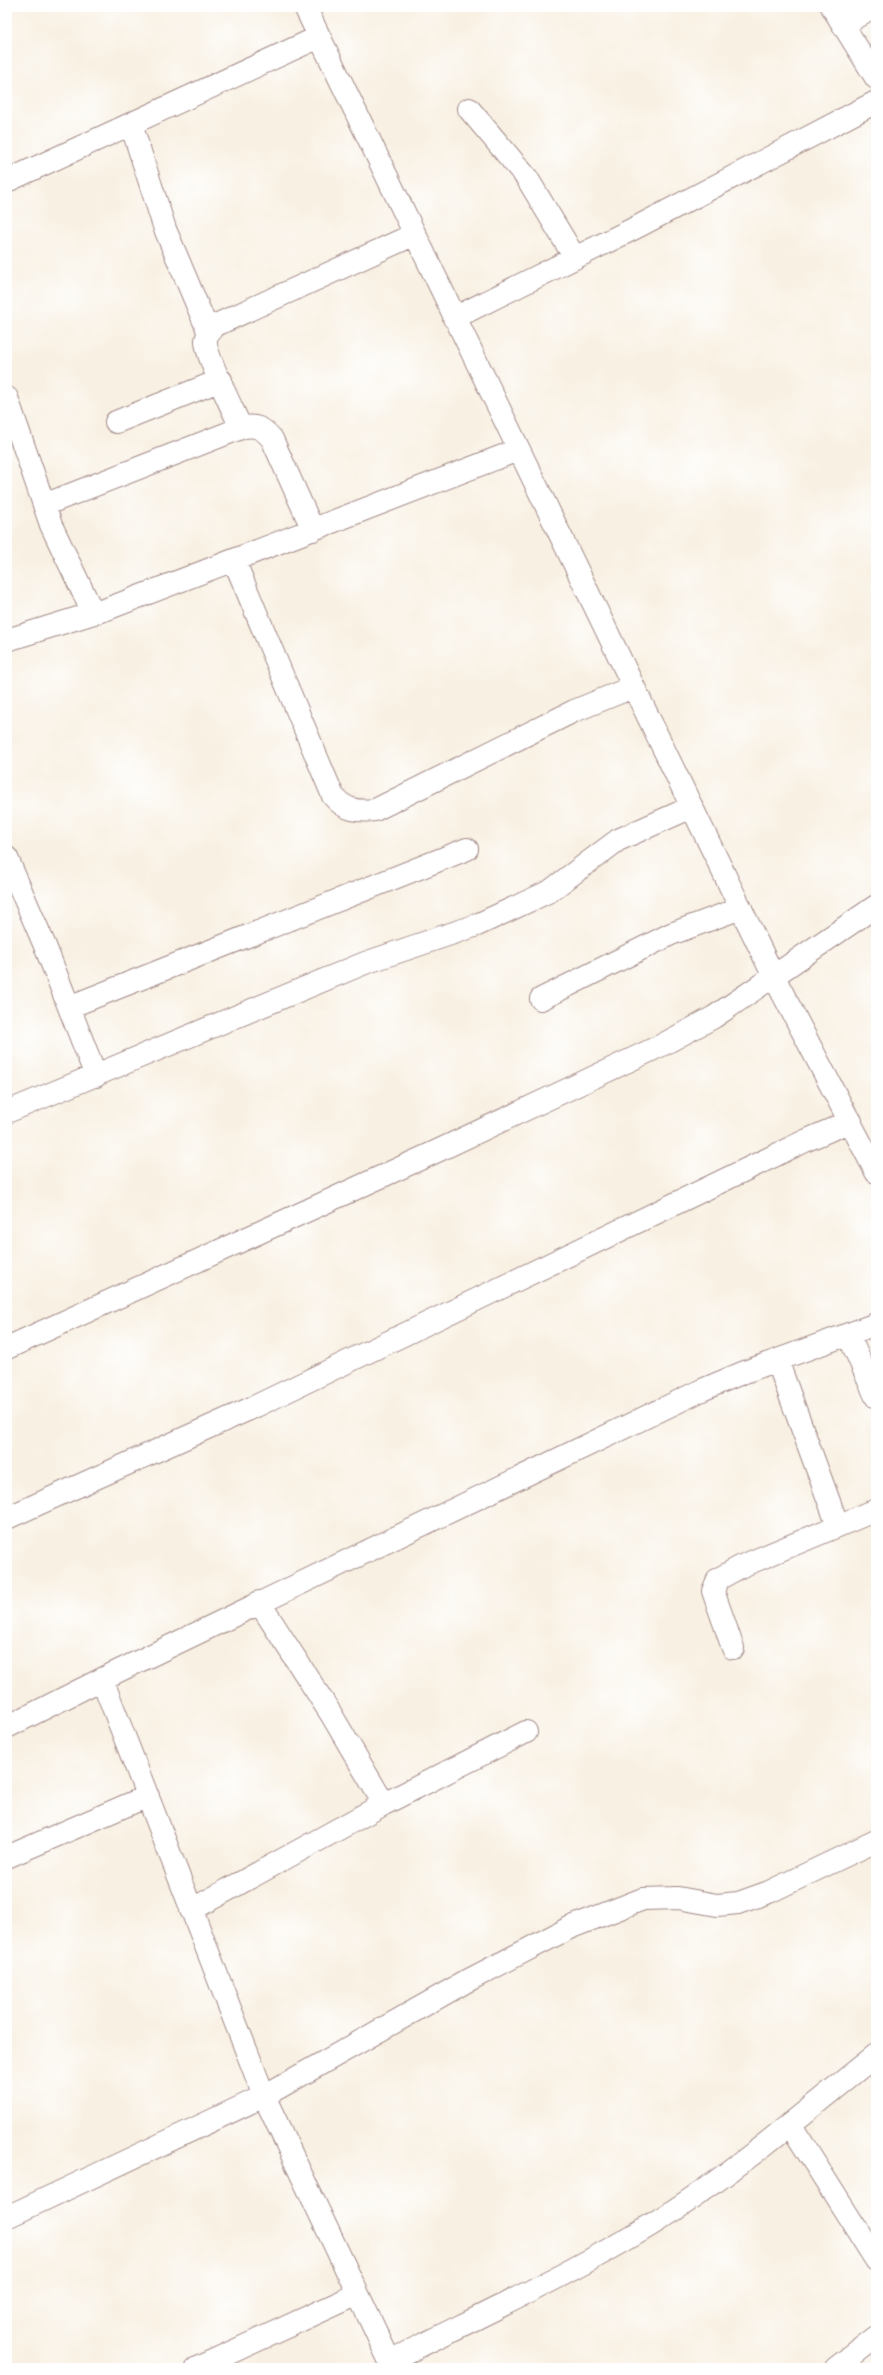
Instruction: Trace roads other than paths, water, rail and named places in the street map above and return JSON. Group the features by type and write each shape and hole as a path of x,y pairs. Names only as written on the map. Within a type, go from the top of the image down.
{"street":[{"path":"305,7 413,235 741,908 876,1172"},
{"path":"832,7 876,78"},
{"path":"844,25 872,7"},
{"path":"7,181 319,37"},
{"path":"454,318 575,258 876,102"},
{"path":"469,109 527,178 575,258"},
{"path":"131,124 163,223 209,333"},
{"path":"241,428 206,342 209,333 216,325 413,235"},
{"path":"116,422 221,380"},
{"path":"7,398 44,505 93,613"},
{"path":"44,505 241,428 257,426 265,430 272,439 313,530"},
{"path":"7,640 93,613 313,530 518,450"},
{"path":"234,560 333,796 341,805 348,809 375,810 574,711 633,687"},
{"path":"7,1112 365,963 477,925 550,891 618,840 692,807"},
{"path":"69,1007 467,849"},
{"path":"7,858 96,1076"},
{"path":"7,1348 440,1150 662,1045 714,1017 876,906"},
{"path":"541,999 672,934 741,908"},
{"path":"7,1518 256,1406 576,1250 851,1121"},
{"path":"7,1727 259,1602 702,1390 777,1360 876,1324"},
{"path":"848,1334 876,1398"},
{"path":"777,1360 838,1526"},
{"path":"734,1648 713,1591 718,1579 742,1566 876,1510"},
{"path":"259,1602 331,1714 384,1804"},
{"path":"102,1679 264,2096 392,2365 609,2250 685,2203 736,2167 876,2056"},
{"path":"191,1910 384,1804 526,1732"},
{"path":"7,1857 148,1796"},
{"path":"7,2217 264,2096 467,1981 569,1928 643,1899 678,1898 717,1905 738,1903 769,1892 876,1841"},
{"path":"790,2124 876,2260"},
{"path":"198,2368 358,2294"},
{"path":"836,2368 876,2337"}]}
